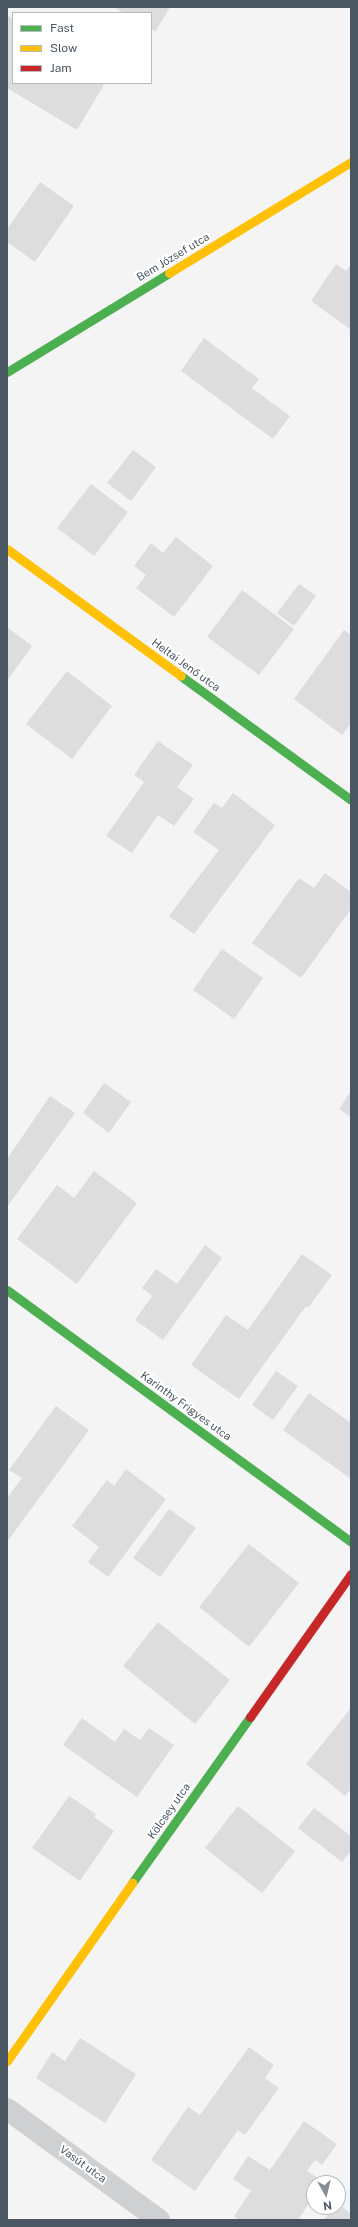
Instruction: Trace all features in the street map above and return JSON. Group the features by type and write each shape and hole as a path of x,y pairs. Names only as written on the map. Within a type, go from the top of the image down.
{"street":[{"name":"Bem József utca","path":"7,372 351,162"},
{"name":"Heltai Jenő utca","path":"7,548 351,800"},
{"name":"Karinthy Frigyes utca","path":"7,1290 351,1542"},
{"name":"Kölcsey utca","path":"7,2061 351,1574"},
{"name":"Vasút utca","path":"7,2109 159,2220"}],"building":[{"path":"113,7 170,7 155,32 152,30 152,12 122,12"},
{"path":"7,15 12,18 12,84 104,84 77,130 7,88"},
{"path":"40,182 74,206 35,262 7,242 7,229"},
{"path":"336,264 346,271 351,264 351,330 311,301"},
{"path":"204,338 259,379 252,388 290,416 273,439 181,371"},
{"path":"133,450 156,467 131,501 107,483"},
{"path":"91,484 128,512 94,556 57,528"},
{"path":"176,537 213,566 174,617 136,588 146,575 134,566 151,543 163,553"},
{"path":"299,584 316,596 294,626 277,613"},
{"path":"242,590 294,629 259,675 207,637"},
{"path":"7,627 32,646 7,681"},
{"path":"344,630 351,635 351,723 342,735 294,699"},
{"path":"67,671 112,706 72,759 26,724"},
{"path":"158,741 193,765 177,787 194,799 174,826 158,815 132,853 106,836 144,782 134,775"},
{"path":"233,793 275,825 194,934 169,916 219,850 193,832 214,803 222,808"},
{"path":"325,873 351,892 351,909 301,978 252,943 299,878 314,888"},
{"path":"222,949 263,978 234,1019 193,990"},
{"path":"104,1083 131,1102 109,1133 83,1113"},
{"path":"351,1091 351,1117 339,1109"},
{"path":"50,1096 75,1113 7,1207 7,1159"},
{"path":"94,1171 137,1203 77,1284 17,1239 57,1185 74,1198"},
{"path":"205,1245 222,1258 163,1340 135,1320 152,1296 142,1288 156,1269 177,1284"},
{"path":"302,1254 332,1275 308,1308 306,1306 239,1399 191,1365 226,1315 248,1330"},
{"path":"276,1371 298,1386 273,1420 252,1405"},
{"path":"309,1393 351,1423 351,1479 283,1430"},
{"path":"56,1406 89,1430 7,1542 7,1498 22,1478 9,1470"},
{"path":"126,1469 166,1499 108,1577 88,1562 99,1547 72,1526 107,1480 114,1486"},
{"path":"169,1509 196,1528 160,1577 133,1558"},
{"path":"249,1544 299,1583 249,1647 199,1607"},
{"path":"158,1622 230,1680 195,1724 123,1666"},
{"path":"351,1708 351,1789 345,1796 306,1764"},
{"path":"82,1718 115,1742 124,1729 140,1740 149,1728 174,1745 137,1797 63,1745"},
{"path":"69,1796 96,1814 94,1817 114,1831 80,1881 32,1848"},
{"path":"238,1806 295,1851 262,1893 205,1848"},
{"path":"314,1808 351,1836 351,1851 342,1862 298,1828"},
{"path":"80,2038 136,2074 105,2123 36,2078 52,2052 65,2061"},
{"path":"249,2047 274,2065 265,2078 279,2088 245,2135 238,2130 195,2191 151,2160 188,2107 200,2115"},
{"path":"304,2121 337,2144 322,2165 315,2160 307,2171 313,2175 306,2175 306,2208 298,2220 239,2220 234,2216 251,2191 233,2179 248,2156 270,2170"},
{"path":"346,2210 351,2214 351,2220 324,2220 328,2215 346,2215"}],"traffic: fast":[{"path":"7,372 169,273"},
{"path":"181,676 351,800"},
{"path":"7,1290 351,1542"},
{"path":"132,1883 250,1717"}],"traffic: slow":[{"path":"169,273 351,162"},
{"path":"7,549 181,676"},
{"path":"7,2061 132,1883"}],"traffic: jam":[{"path":"250,1717 351,1574"}]}
